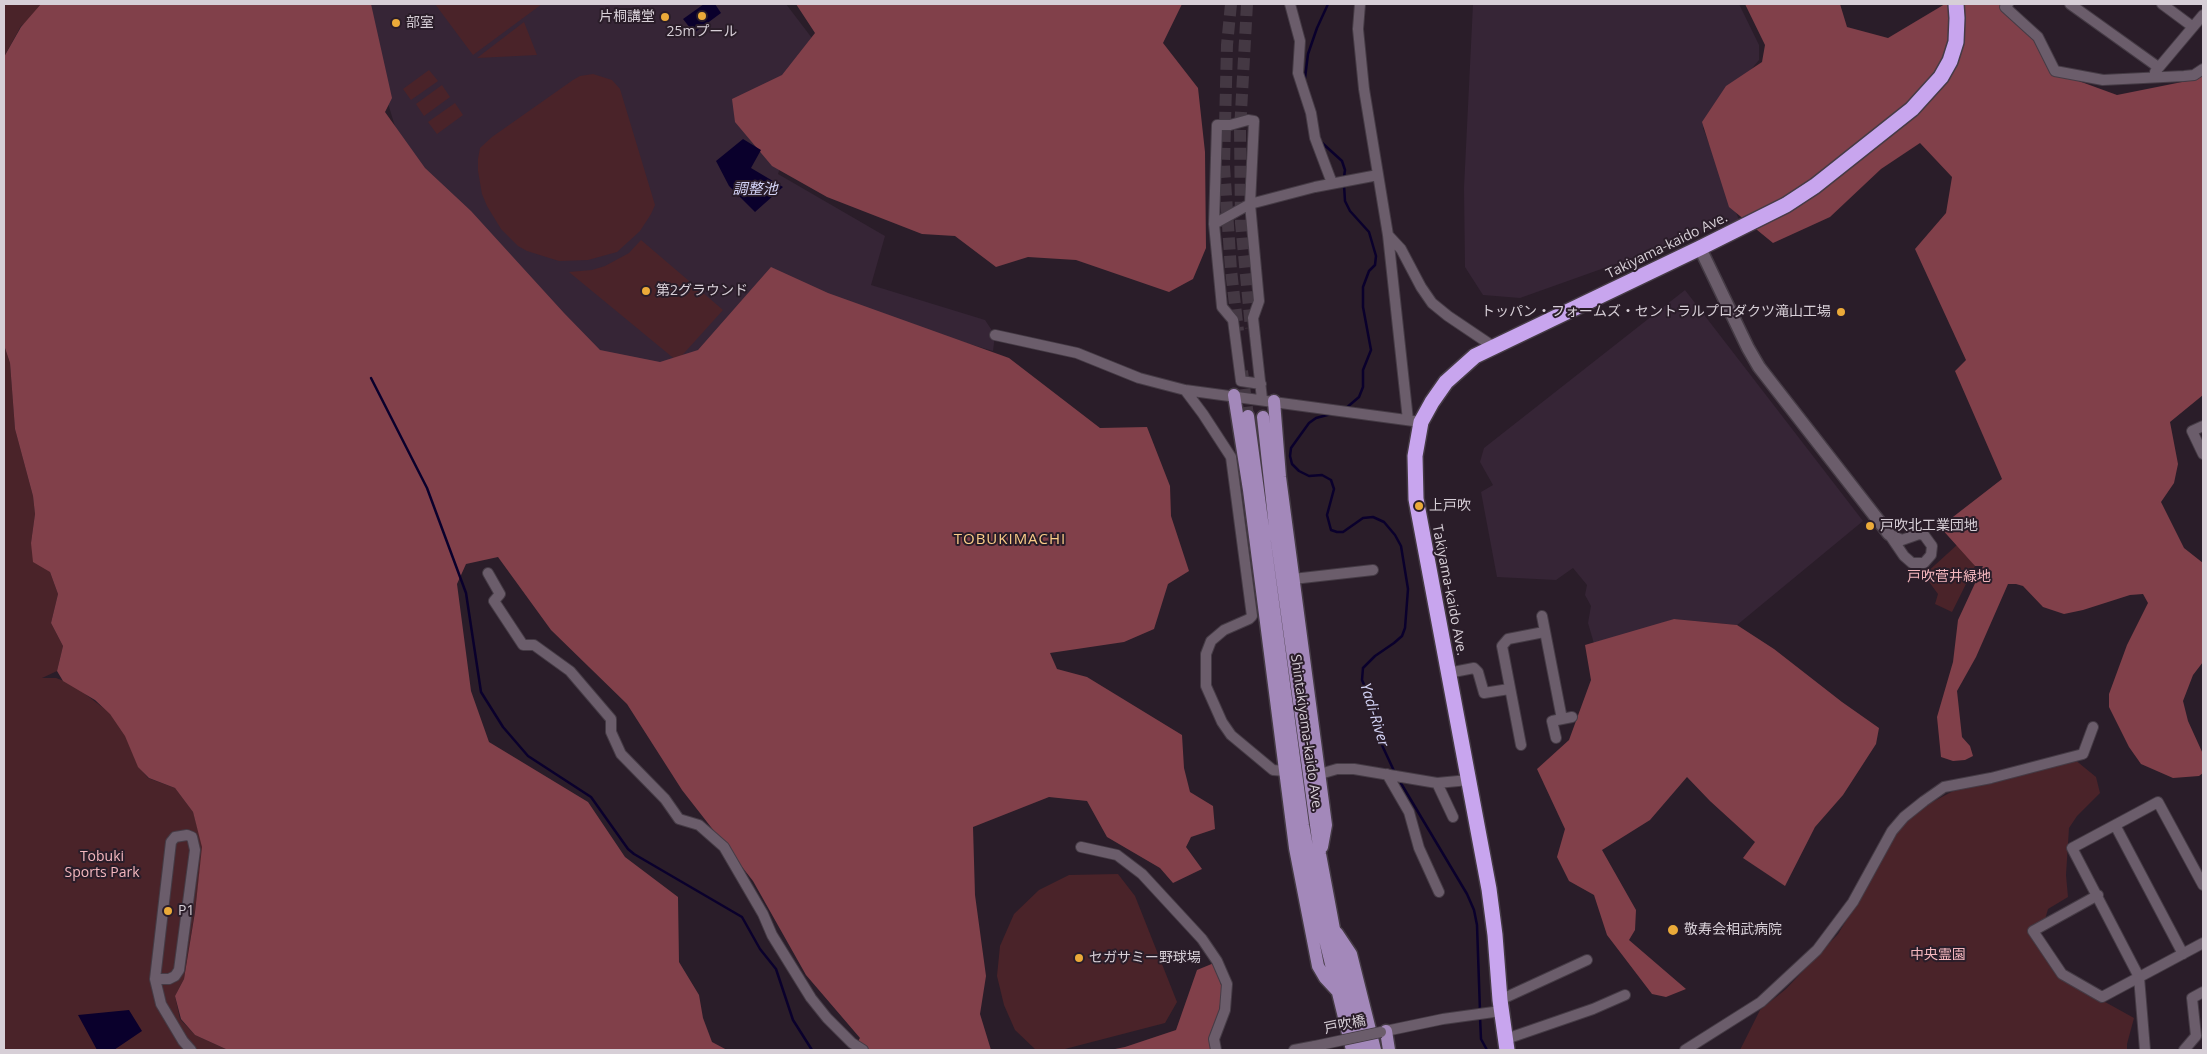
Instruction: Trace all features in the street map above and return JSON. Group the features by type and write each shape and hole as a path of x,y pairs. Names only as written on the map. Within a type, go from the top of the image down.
{"highway":[{"name":"Takiyama-kaido Ave.","path":"1506,1045 1497,1008 1495,935 1489,889 1416,499 1415,421 1452,375 1468,360 1786,205 1808,190 1921,101 1941,77 1954,52 1957,27 1956,4"}],"main road":[{"path":"1234,396 1249,490 1258,614 1285,771 1295,848 1318,966 1325,978 1338,992"},
{"path":"1268,400 1326,825 1320,854"},
{"name":"Shintakiyama-kaido Ave.","path":"1248,416 1303,825 1321,924 1352,1050"},
{"name":"Shintakiyama-kaido Ave.","path":"1263,417 1274,518 1320,854 1334,930 1363,1050"},
{"path":"1334,930 1351,954 1375,1050"},
{"path":"1383,1031 1389,1050"}],"street":[{"path":"1290,4 1300,41 1298,73 1311,113 1314,138 1332,183"},
{"path":"995,335 1077,353 1139,378 1185,390 1268,400 1366,416 1415,421 1388,235 1364,89 1358,29 1360,4"},
{"path":"2008,4 2005,7 2038,37 2055,71 2091,79 2184,76 2194,74 2203,69"},
{"path":"2070,4 2158,68"},
{"path":"2162,4 2193,27"},
{"path":"2150,78 2203,15"},
{"path":"1262,384 1241,381 1233,320 1222,307 1214,224 1217,125 1230,126 1248,120 1254,121 1250,204 1259,301 1253,318 1262,384 1268,400"},
{"path":"1214,224 1250,204 1332,183 1378,175"},
{"path":"1388,235 1401,249 1421,287 1432,303 1494,347"},
{"path":"1700,248 1759,367 1890,534"},
{"path":"1185,390 1219,436 1231,457 1258,614 1224,630 1211,641 1206,654 1206,686 1222,722 1231,735 1273,770 1285,771"},
{"path":"2203,426 2192,431 2203,454"},
{"path":"1293,579 1373,570"},
{"path":"488,573 500,594 494,602 523,645 534,645 570,671 611,719 611,732 621,754 665,799 679,819 698,824 724,847 763,914 772,935 811,998 827,1018 852,1043 862,1050"},
{"path":"1542,616 1544,632 1567,718 1552,721 1556,738"},
{"path":"1521,745 1509,689 1502,643 1508,639 1544,632"},
{"path":"1448,673 1474,668 1478,672 1484,693 1509,689"},
{"path":"1685,1050 1762,1002 1817,950 1854,902 1892,831 1904,817 1924,801 1944,787 1991,778 2082,754 2093,727"},
{"path":"1320,774 1337,769 1354,769 1438,783 1469,780"},
{"path":"1389,775 1409,812 1419,848 1439,892"},
{"path":"1438,783 1453,817"},
{"path":"2145,1050 2139,977 2072,848 2158,802 2203,885"},
{"path":"2115,825 2183,954"},
{"path":"155,979 169,979 175,976 179,970 195,850 192,837 187,835 175,837 171,842 155,979 161,1004 183,1041 192,1050"},
{"path":"1081,847 1117,856 1142,874 1202,939 1217,961 1227,984 1225,1010 1214,1039 1216,1050"},
{"path":"2098,895 2033,931 2062,974 2102,997 2203,943"},
{"name":"戸吹橋","path":"1294,1050 1477,1014 1497,1008 1587,960"},
{"path":"2184,1050 2196,1036 2192,998 2203,992"},
{"path":"1506,1045 1625,995"}],"shaded area":[{"path":"41,4 371,4 392,98 385,112 425,168 471,211 600,350 660,362 698,350 771,267 828,293 1009,358 1100,428 1147,427 1170,486 1171,516 1189,571 1168,584 1154,629 1124,642 1050,653 1057,669 1087,677 1182,735 1184,768 1190,792 1213,806 1215,829 1191,837 1186,847 1202,869 1173,883 1160,868 1107,837 1087,801 1049,797 973,827 975,895 986,976 980,1014 991,1050 852,1050 860,1038 806,975 753,881 682,790 627,704 551,630 498,557 466,564 457,584 471,691 489,742 588,802 625,857 678,897 679,962 699,995 703,1018 712,1042 727,1050 228,1050 195,1035 181,1019 175,996 184,979 195,912 202,847 193,812 175,788 149,778 138,767 125,736 110,714 95,700 63,681 57,671 63,646 51,623 58,594 50,572 33,562 31,543 35,514 33,496 15,429 10,363 4,345 4,57 21,27"},
{"path":"358,4 786,4 818,46 778,174 885,236 871,285 985,320 995,335 993,351 834,304 669,385 589,386 403,153"},
{"path":"796,4 1182,4 1163,43 1198,88 1205,152 1206,248 1193,279 1169,292 1076,260 1028,257 996,267 955,236 922,234 827,197 772,166 735,122 732,99 782,75 815,33"},
{"path":"1473,4 1739,4 1759,45 1759,60 1703,128 1739,220 1520,298 1483,295 1465,267 1464,188"},
{"path":"1745,4 1840,4 1847,27 1888,38 1945,4 2006,4 2065,76 2117,95 2187,81 2203,74 2203,395 2170,422 2178,464 2174,483 2161,502 2184,548 2203,563 2203,662 2193,675 2183,701 2188,721 2203,754 2203,773 2199,776 2173,778 2141,764 2129,747 2109,707 2109,694 2127,645 2148,603 2143,594 2130,595 2064,614 2043,607 2023,586 2016,584 2008,584 1976,657 1957,691 1962,737 1970,746 1973,756 1965,760 1953,761 1941,757 1937,717 1953,662 1958,620 1983,566 1975,566 1940,527 2002,479 1955,371 1966,360 1915,249 1946,213 1952,177 1920,143 1881,169 1830,217 1773,243 1729,207 1702,122 1726,86 1762,62 1765,45"},
{"path":"1685,290 1863,521 1737,625 1674,619 1595,647 1588,623 1591,606 1585,595 1587,585 1573,568 1556,580 1497,577 1481,492 1493,485 1480,462 1484,448"},
{"path":"1674,619 1737,625 1774,649 1879,728 1876,744 1843,795 1815,827 1785,886 1743,858 1755,842 1687,777 1650,820 1602,850 1636,910 1635,930 1629,940 1686,989 1666,997 1652,994 1607,935 1594,895 1569,881 1557,857 1565,829 1537,769 1569,740 1591,680 1585,645"},
{"path":"1214,963 1222,988 1217,1029 1219,1050 1110,1050 1176,1030 1197,970"}],"green space":[{"path":"4,4 51,4 21,26 4,57"},
{"path":"435,4 542,4 473,55"},
{"path":"524,22 537,55 477,58"},
{"path":"429,70 438,81 411,100 403,89"},
{"path":"593,74 612,80 620,89 655,205 640,231 617,252 588,260 559,261 527,251 518,246 501,229 482,194 478,171 480,148 492,137 573,80 580,76"},
{"path":"442,85 450,97 424,116 416,104"},
{"path":"455,103 463,115 437,134 428,122"},
{"name":"第2グラウンド","path":"641,240 723,310 677,361 569,272 592,270 605,266 629,253"},
{"name":"Tobuki Sports Park","path":"4,345 10,363 15,429 33,496 35,514 31,543 50,572 58,594 51,623 63,646 57,671 42,678 56,678 72,684 110,713 126,736 138,766 148,778 175,788 193,812 203,847 184,979 175,996 180,1019 195,1035 228,1050 4,1050"},
{"name":"戸吹菅井緑地","path":"1958,544 1975,566 1952,612 1935,604 1938,594 1924,575"},
{"name":"中央霊園","path":"2074,759 2096,777 2100,793 2077,816 2069,828 2066,875 2068,897 2048,909 2044,923 2031,930 2060,977 2134,1018 2127,1050 1740,1050 1760,1010 1786,989 1838,934 1878,868 1894,835 1908,819 1923,807 1955,790 1997,782"},
{"name":"セガサミー野球場","path":"1118,874 1135,896 1177,1002 1165,1023 1061,1050 1036,1050 1015,1030 1004,1005 997,976 1000,946 1014,914 1039,890 1069,875"}],"water":[{"name":"25mプール","path":"704,4 715,4 721,13 694,33 683,19"},
{"name":"調整池","path":"743,139 761,150 751,168 783,187 755,212 729,186 716,161"},
{"path":"129,1010 142,1031 114,1050 97,1050 78,1015"}],"waterway":[{"name":"Yadi-River","path":"1305,78 1308,54 1328,4"},
{"name":"Yadi-River","path":"1320,141 1342,161 1345,170 1344,177"},
{"name":"Yadi-River","path":"1344,185 1345,201 1350,211 1369,232 1376,256 1375,265 1369,271 1363,287 1363,307 1371,350 1363,370 1363,387 1359,397 1345,409"},
{"path":"371,378 427,488 466,593 481,692 503,727 528,756 591,797 628,849 634,854 742,917 760,949 776,969 793,1020 812,1050"},
{"name":"Yadi-River","path":"1331,414 1316,418 1309,423 1291,448 1290,456 1292,464 1299,471 1309,476 1322,475 1331,480 1334,489 1327,515 1331,530 1343,532 1363,518 1373,517 1384,522 1401,546 1408,589 1405,628 1402,636 1375,656 1363,668 1362,680 1374,708 1381,743 1395,773"},
{"name":"Yadi-River","path":"1399,780 1467,894 1474,910 1477,925 1480,1011"},
{"name":"Yadi-River","path":"1480,1017 1481,1039 1487,1050"}],"tunnel":[{"path":"1231,4 1227,45 1224,166 1231,270 1238,331"},
{"path":"1247,4 1240,130 1241,223 1251,328"},
{"path":"1242,371 1248,416"}],"place":[{"name":"25mプール","path":"702,16"},
{"name":"片桐講堂","path":"665,17"},
{"name":"部室","path":"396,23"},
{"name":"第2グラウンド","path":"646,291"},
{"name":"トッパン・フォームズ・セントラルプロダクツ滝山工場","path":"1841,312"},
{"name":"上戸吹","path":"1419,506"},
{"name":"戸吹北工業団地","path":"1870,526"},
{"name":"P1","path":"168,911"},
{"name":"敬寿会相武病院","path":"1673,930"},
{"name":"セガサミー野球場","path":"1079,958"}],"district":[{"name":"TOBUKIMACHI","path":"1010,540"}]}
